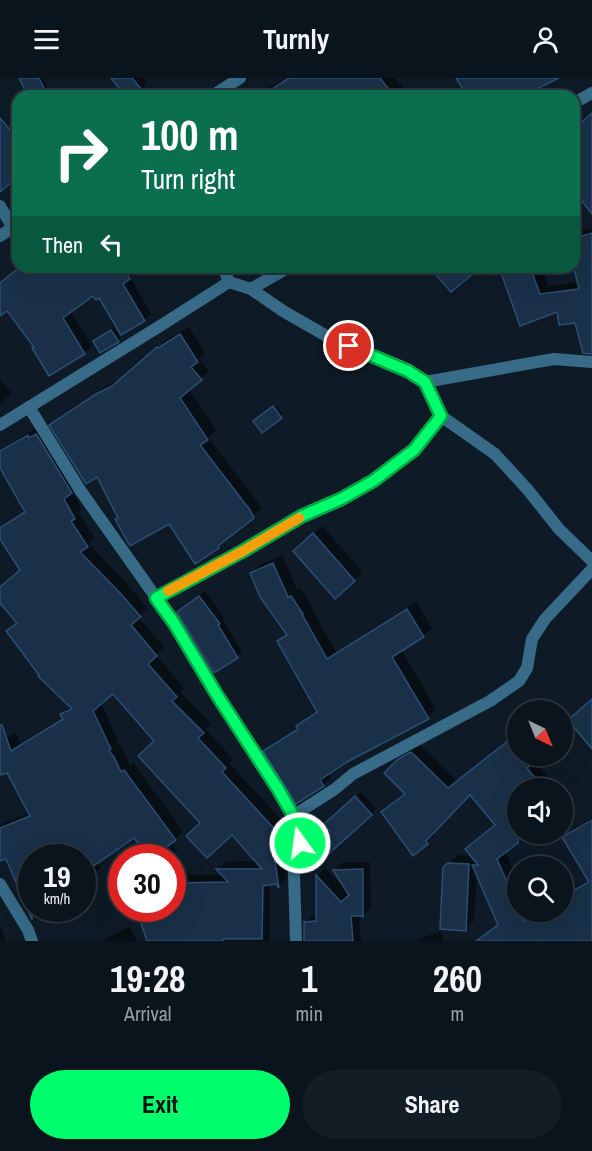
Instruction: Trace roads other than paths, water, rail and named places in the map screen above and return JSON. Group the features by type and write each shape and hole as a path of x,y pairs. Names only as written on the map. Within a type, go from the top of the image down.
{"street":[{"path":"221,90 240,78"},
{"path":"0,206 12,222"},
{"path":"225,273 229,282"},
{"path":"251,289 279,273"},
{"path":"0,425 229,282 251,289 283,311 330,338 408,371 425,382 441,416 495,454 559,529 592,561"},
{"path":"425,382 554,359 592,362"},
{"path":"29,407 80,489 174,623 298,824 300,843 294,873 296,941"},
{"path":"156,598 302,516 341,499 373,481 414,450 441,416"},
{"path":"293,816 335,789 353,774 490,701 519,681 527,668 532,639 545,620 592,569"},
{"path":"0,885 28,930 32,941"}]}
